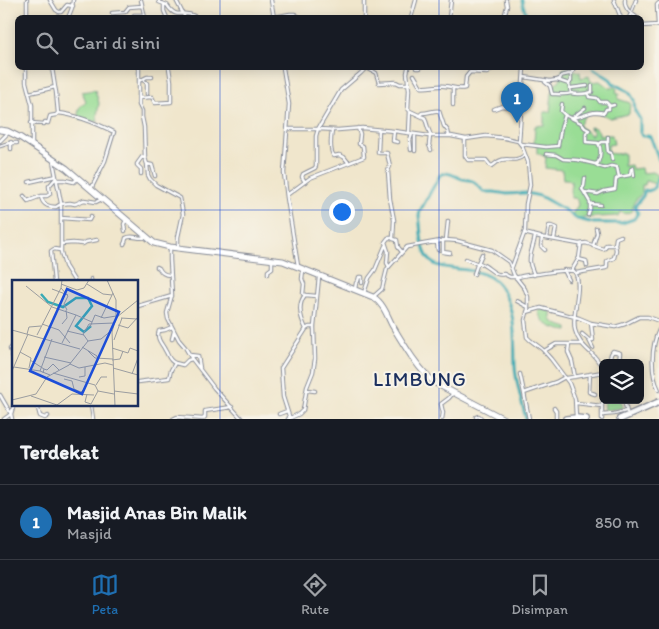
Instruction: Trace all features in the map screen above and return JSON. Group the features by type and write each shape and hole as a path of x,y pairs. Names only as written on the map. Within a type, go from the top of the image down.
{"highway":[{"path":"620,419 627,413 659,402"},
{"path":"566,419 586,419"}],"main road":[{"path":"0,130 9,132 32,145 66,168 154,243 170,247 283,261 361,289 378,300 423,372 435,382 504,419"}],"street":[{"path":"26,0 27,15"},
{"path":"50,0 59,12 67,5 72,6"},
{"path":"69,15 73,0"},
{"path":"141,0 144,15"},
{"path":"159,0 159,2 167,5 174,13 182,15"},
{"path":"176,0 184,15"},
{"path":"272,0 274,15"},
{"path":"364,0 364,15"},
{"path":"412,15 416,0"},
{"path":"449,15 451,0"},
{"path":"505,15 506,0"},
{"path":"614,0 620,15"},
{"path":"625,0 626,8 633,15"},
{"path":"631,13 636,0"},
{"path":"644,26 658,25 657,6 659,3"},
{"path":"164,4 166,15"},
{"path":"112,13 125,12 129,7 142,6"},
{"path":"26,70 25,80 32,105 32,145"},
{"path":"52,70 58,113"},
{"path":"139,70 139,105 142,111 148,175 156,185 180,198 183,214 178,248"},
{"path":"139,98 152,97 155,103 171,102 169,70"},
{"path":"283,70 289,103 284,166 286,196 304,284 303,293 305,295"},
{"path":"304,182 303,174 316,167 316,136 318,129 341,90 364,70"},
{"path":"370,70 376,73 379,83 397,82 409,84"},
{"path":"408,70 408,105 415,152"},
{"path":"414,75 421,87 443,86 452,89 465,88 466,77 470,72 487,73 490,70"},
{"path":"512,267 524,233 530,182 529,167 520,143 524,70"},
{"path":"557,80 574,70"},
{"path":"570,74 571,81 569,84 571,93"},
{"path":"139,81 152,77"},
{"path":"524,77 557,80 569,84"},
{"path":"144,80 147,83 147,94"},
{"path":"545,80 550,86 552,94 588,93 592,92 592,86"},
{"path":"28,93 54,86"},
{"path":"571,88 587,86"},
{"path":"452,89 453,105"},
{"path":"588,93 589,97 597,98 600,102 607,102 610,106"},
{"path":"508,98 522,101"},
{"path":"562,104 562,111 566,116 581,123 590,130 586,133 586,142 607,143"},
{"path":"572,118 584,116 594,111 604,112 614,105"},
{"path":"494,109 500,106 521,108"},
{"path":"572,118 585,108"},
{"path":"410,111 426,119 431,136 429,145 431,150"},
{"path":"420,115 422,113 439,112 449,136"},
{"path":"31,123 44,124 45,122 48,123 50,116 58,113 68,114 78,116 114,132 105,161 91,189"},
{"path":"287,129 332,130 358,128 465,139 486,136 546,147 557,146 566,116"},
{"path":"286,196 310,178 364,156 358,128"},
{"path":"332,130 332,155 344,157 348,162"},
{"path":"379,130 378,152 387,153 390,166 388,171 394,220 393,238"},
{"path":"394,131 393,141 398,142"},
{"path":"0,141 9,132"},
{"path":"411,150 410,140 412,134"},
{"path":"608,137 608,152 611,153 612,160"},
{"path":"465,139 465,156 468,160 486,160 492,166 499,161 517,160 525,155"},
{"path":"11,142 11,149"},
{"path":"0,146 11,142 17,143"},
{"path":"595,164 599,162 599,144"},
{"path":"600,153 608,152"},
{"path":"546,154 595,164 605,168 617,167 619,177 616,179 616,188 598,194 584,192"},
{"path":"141,174 141,167 137,164 142,157 145,158"},
{"path":"52,159 61,204 62,244 60,250 65,266 75,280"},
{"path":"147,164 152,165 155,176"},
{"path":"619,177 631,175 632,168 634,168 634,176"},
{"path":"24,196 29,202 41,196 47,196 50,194 49,186 56,178"},
{"path":"29,182 56,178 74,182 78,178"},
{"path":"585,178 582,189 590,204 588,215"},
{"path":"41,196 44,204 55,207 61,204 75,204 85,200 96,202 102,199"},
{"path":"590,204 601,205"},
{"path":"61,218 90,220 91,216"},
{"path":"125,231 124,224 126,220"},
{"path":"448,221 443,252 450,253"},
{"path":"547,238 550,226 556,228 554,239"},
{"path":"593,246 597,233 596,228"},
{"path":"524,233 542,238 584,243 604,249 606,244 615,245"},
{"path":"124,244 129,236 141,238 146,236"},
{"path":"534,275 530,261 535,236"},
{"path":"576,273 606,268 608,261 614,257 616,238 621,236"},
{"path":"361,289 375,270 385,246 385,241 388,238 397,240 398,248 402,252"},
{"path":"542,238 541,246 545,250"},
{"path":"62,244 84,244 98,240"},
{"path":"373,296 382,289 387,270 407,247 445,240 460,241 492,250 505,259 512,267 526,294 528,307 525,323 527,337 544,351 566,377 576,403 576,418"},
{"path":"437,242 438,250"},
{"path":"572,270 578,259 581,244"},
{"path":"385,246 388,251 387,263 389,267"},
{"path":"170,247 172,296 167,313 172,327 172,339"},
{"path":"54,280 51,250 60,250"},
{"path":"474,273 482,254"},
{"path":"466,259 486,266 495,274 504,274 510,277 564,270 572,270 576,273 578,285 574,317 575,330 581,344 599,362"},
{"path":"578,259 586,261 587,266"},
{"path":"268,274 268,270 272,268 272,260"},
{"path":"157,267 161,272 170,275"},
{"path":"564,270 569,280"},
{"path":"314,327 306,329 282,367 283,397 289,419 302,412 313,372 315,361 314,327 319,275"},
{"path":"305,295 317,296"},
{"path":"305,295 301,300 300,310 306,329"},
{"path":"139,306 172,296"},
{"path":"517,301 528,307"},
{"path":"527,312 541,308 591,323 618,326 641,316 659,321"},
{"path":"589,340 594,339 591,323"},
{"path":"172,327 158,331 158,337 169,359 184,365 191,357 198,356 200,369"},
{"path":"659,330 655,340 653,364 659,390"},
{"path":"172,333 214,388 242,419"},
{"path":"582,334 589,340 593,348"},
{"path":"544,351 556,344 581,344"},
{"path":"569,344 568,352 575,377"},
{"path":"610,359 613,351 620,353 619,359"},
{"path":"139,382 169,378 175,363"},
{"path":"524,393 566,377 599,373"},
{"path":"520,374 529,419"},
{"path":"590,374 589,390 594,394"},
{"path":"307,390 315,391"},
{"path":"442,419 441,404 454,392"},
{"path":"0,395 12,419"},
{"path":"576,403 602,406 602,419"},
{"path":"602,415 627,413 625,404"},
{"path":"4,419 11,414 13,406"},
{"path":"91,406 93,419"},
{"path":"173,419 177,417 203,419 205,411 232,407"},
{"path":"554,408 556,419"},
{"path":"278,414 287,411"},
{"path":"40,417 45,418 48,416"},
{"path":"476,417 479,416 482,419"}],"green space":[{"path":"562,70 574,70 580,72 581,78 589,76 591,82 600,81 609,88 615,87 617,89 616,92 619,94 618,99 630,103 629,114 610,118 600,113 587,111 579,126 591,135 593,130 590,127 596,128 599,135 612,135 614,144 608,145 608,153 624,153 624,166 631,165 632,169 641,168 642,173 653,172 658,175 655,184 646,181 645,185 642,185 642,193 634,202 632,211 626,214 620,212 618,216 578,218 572,214 578,205 575,198 571,198 571,181 563,179 562,170 545,168 546,157 537,153 537,145 534,144 535,126 544,125 544,112 550,112 552,93 556,83 560,80"},
{"path":"95,90 99,103 98,122 80,119 78,115 79,108 86,101 82,92"},
{"path":"540,309 551,311 551,320 568,328 568,331 554,328 542,320 538,311"},
{"path":"604,404 622,404 623,408 605,410"}],"waterway":[{"path":"522,0 526,15"},
{"path":"596,70 614,84 628,91 631,95 634,100 635,111 640,119 640,132 642,136 649,136 651,138 659,160"},
{"path":"526,419 516,373 512,314 505,294 499,285 486,275 469,270 440,266 432,262 425,253 422,242 420,211 440,175 448,173 474,182 484,192 526,193 540,196 577,219 594,223 622,223 634,219 638,213 635,206 645,190 653,189 659,177"}],"place":[{"name":"Masjid Anas Bin Malik","path":"517,123"}],"district":[{"name":"LIMBUNG","path":"420,379"}]}
